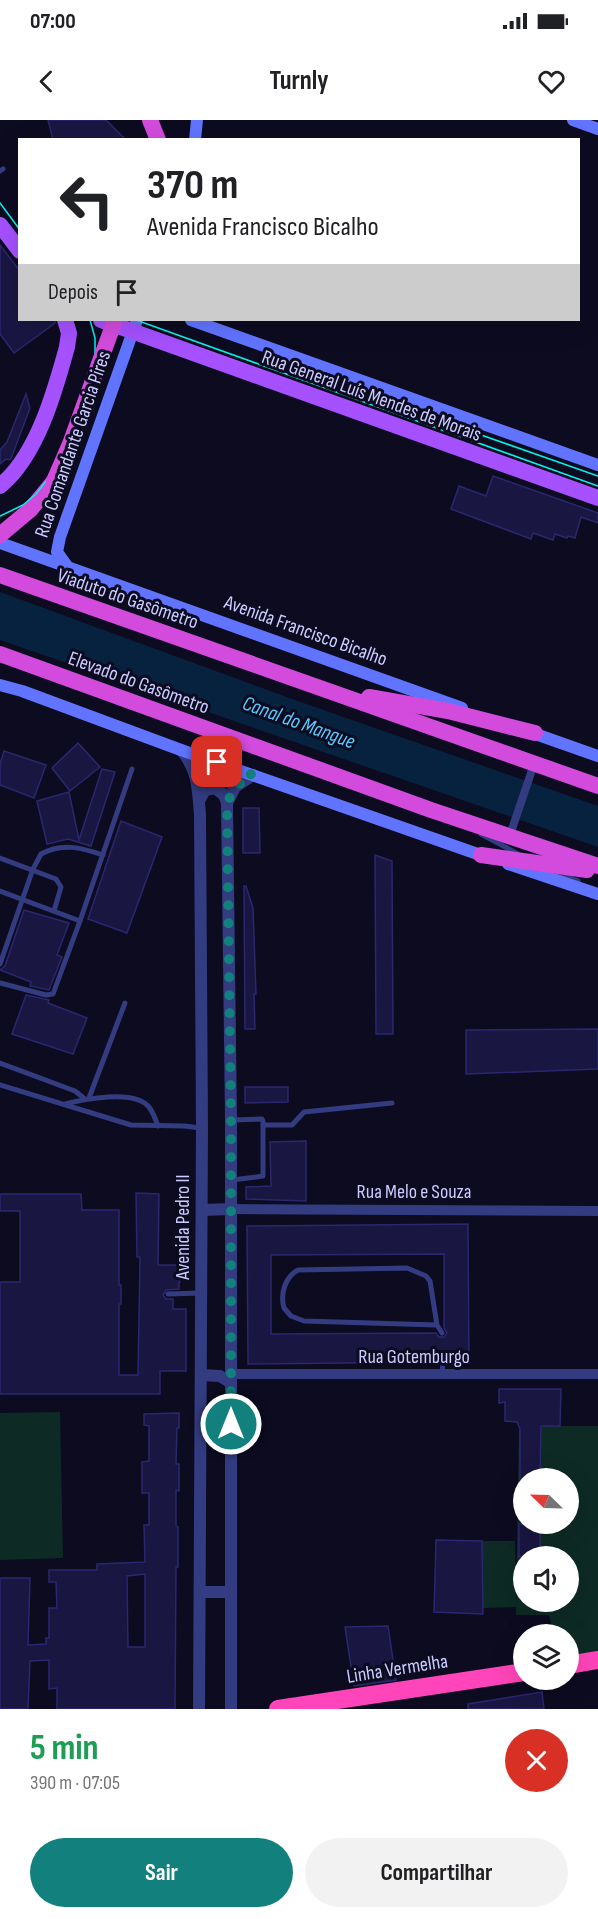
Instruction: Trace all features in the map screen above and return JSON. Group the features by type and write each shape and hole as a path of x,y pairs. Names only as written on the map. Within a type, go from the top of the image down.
{"highway":[{"path":"150,120 157,138"},
{"path":"0,542 54,481 70,444 115,321"},
{"name":"Viaduto do Gasômetro","path":"0,575 331,692"},
{"name":"Elevado do Gasômetro","path":"0,654 431,810"},
{"path":"331,692 375,697 448,711 534,733"},
{"path":"331,692 531,772 598,786"},
{"path":"431,810 512,828 598,866"},
{"path":"480,855 598,872"},
{"path":"579,1664 598,1661"},
{"name":"Linha Vermelha","path":"278,1709 513,1674"},
{"name":"Linha Vermelha","path":"298,1709 513,1674"}],"main road":[{"path":"195,138 197,120"},
{"path":"573,120 598,129"},
{"path":"0,225 18,248"},
{"name":"Rua Comandante Garcia Pires","path":"0,486 18,469 31,448 66,352 69,338 65,321"},
{"name":"Rua General Luís Mendes de Morais","path":"108,321 135,325 598,498"},
{"name":"Rua General Luís Mendes de Morais","path":"194,321 598,465"},
{"name":"Rua Comandante Garcia Pires","path":"68,567 59,556 58,546 135,325"},
{"name":"Avenida Francisco Bicalho","path":"0,542 598,756"},
{"path":"0,685 480,855 598,892"}],"street":[{"name":"Avenida Pedro II","path":"181,750 195,770 199,801 202,1129 200,1709"},
{"path":"512,828 531,772"},
{"path":"227,803 235,787 253,775"},
{"path":"199,801 203,792 212,788 222,792 227,803 231,1120 231,1709"},
{"path":"202,1210 231,1209"},
{"name":"Rua Melo e Souza","path":"231,1209 598,1211"},
{"name":"Rua Gotemburgo","path":"231,1378 598,1374"},
{"path":"201,1375 231,1378"},
{"path":"200,1592 231,1592"},
{"path":"307,1709 513,1674"}],"lane":[{"path":"0,982 46,995 53,994 132,769"},
{"path":"431,810 598,892"},
{"path":"0,964 21,899 41,854 60,847 80,847 103,855"},
{"path":"0,858 56,879 61,888 54,911"},
{"path":"0,891 80,921"},
{"path":"87,1098 125,1003"},
{"path":"0,1063 75,1090 87,1098"},
{"path":"0,1085 35,1098 63,1104 130,1125 185,1126 202,1129"},
{"path":"63,1104 98,1096 134,1099 145,1103 151,1109 158,1126"},
{"path":"263,1125 292,1125 304,1112 392,1103"},
{"path":"231,1120 262,1119 263,1125 262,1176 231,1180"},
{"path":"437,1325 304,1321 291,1316 284,1308 284,1288 290,1276 298,1270 407,1268 426,1276 430,1281 437,1325 442,1333"},
{"path":"168,1294 201,1293"},
{"path":"442,1374 443,1362"}],"green space":[{"path":"60,1412 63,1558 0,1560 0,1413"},
{"path":"519,1426 598,1426 598,1651 579,1654 579,1624 551,1624 549,1615 516,1615 516,1612 579,1612 579,1546 517,1546 517,1534 579,1534 579,1468 518,1468"},
{"path":"482,1541 515,1541 515,1546 513,1546 513,1607 483,1608"}],"water":[{"name":"Canal do Mangue","path":"0,592 295,700 598,806 598,847 0,640"}],"building":[{"path":"48,120 106,120 124,138 52,138"},
{"path":"0,245 18,268 18,321 55,321 55,323 14,353 0,334"},
{"path":"26,394 30,408 10,460 6,459 0,464 0,450 7,442"},
{"path":"493,476 598,513 598,523 581,517 575,538 555,534 553,540 533,533 531,539 451,509 459,486 486,496"},
{"path":"78,743 100,767 70,791 52,768"},
{"path":"4,751 46,765 34,798 0,785 0,764"},
{"path":"102,769 115,772 91,846 68,839 47,844 37,801 69,792 79,840"},
{"path":"243,808 259,808 260,853 243,853"},
{"path":"121,821 162,837 127,933 88,919"},
{"path":"375,855 392,861 393,1034 376,1034"},
{"path":"244,886 246,886 253,908 255,1029 245,1029"},
{"path":"24,910 69,923 57,955 62,957 49,990 30,986 31,982 0,970 5,966"},
{"path":"26,995 49,1000 48,1003 87,1018 73,1054 12,1034"},
{"path":"598,1029 598,1069 466,1074 466,1030"},
{"path":"245,1087 288,1087 288,1102 245,1103"},
{"path":"306,1141 306,1201 246,1199 246,1187 271,1186 270,1142"},
{"path":"136,1193 159,1194 158,1265 178,1265 179,1289 166,1290 163,1295 166,1299 173,1299 173,1309 186,1309 186,1371 160,1371 160,1394 0,1394 0,1282 20,1282 20,1211 0,1211 0,1194 81,1194 82,1210 119,1210 121,1304 119,1304 119,1375 138,1375 140,1257 137,1257"},
{"path":"468,1224 469,1362 448,1362 443,1357 438,1362 248,1364 247,1226","holes":["444,1254 444,1328 447,1333 444,1337 439,1337 436,1333 271,1334 271,1255"]},
{"path":"499,1389 561,1389 560,1426 541,1426 540,1468 520,1468 520,1429 517,1422 505,1421 505,1402 499,1403"},
{"path":"179,1413 176,1464 179,1464 179,1491 176,1490 178,1567 176,1567 175,1709 57,1709 57,1688 49,1689 49,1660 30,1661 28,1709 0,1709 0,1578 30,1578 28,1645 46,1644 46,1638 49,1638 49,1608 57,1608 56,1582 49,1582 49,1570 97,1570 97,1564 145,1562 144,1525 149,1525 149,1493 142,1493 142,1462 149,1461 149,1426 144,1425 144,1414","holes":["145,1574 145,1647 128,1647 127,1576"]},
{"path":"519,1534 540,1534 540,1546 519,1546"},
{"path":"436,1540 482,1541 483,1614 434,1612"},
{"path":"388,1626 396,1680 354,1686 345,1627"},
{"path":"542,1692 544,1709 468,1709 468,1704"}],"tram line":[{"path":"0,203 18,227"},
{"path":"0,516 23,505 36,494 56,464 95,355 95,338 90,321"},
{"path":"139,321 598,486"},
{"path":"447,423 598,476"}],"route":[{"path":"217,762 253,775 235,787 227,803 231,1120 231,1424"}]}
